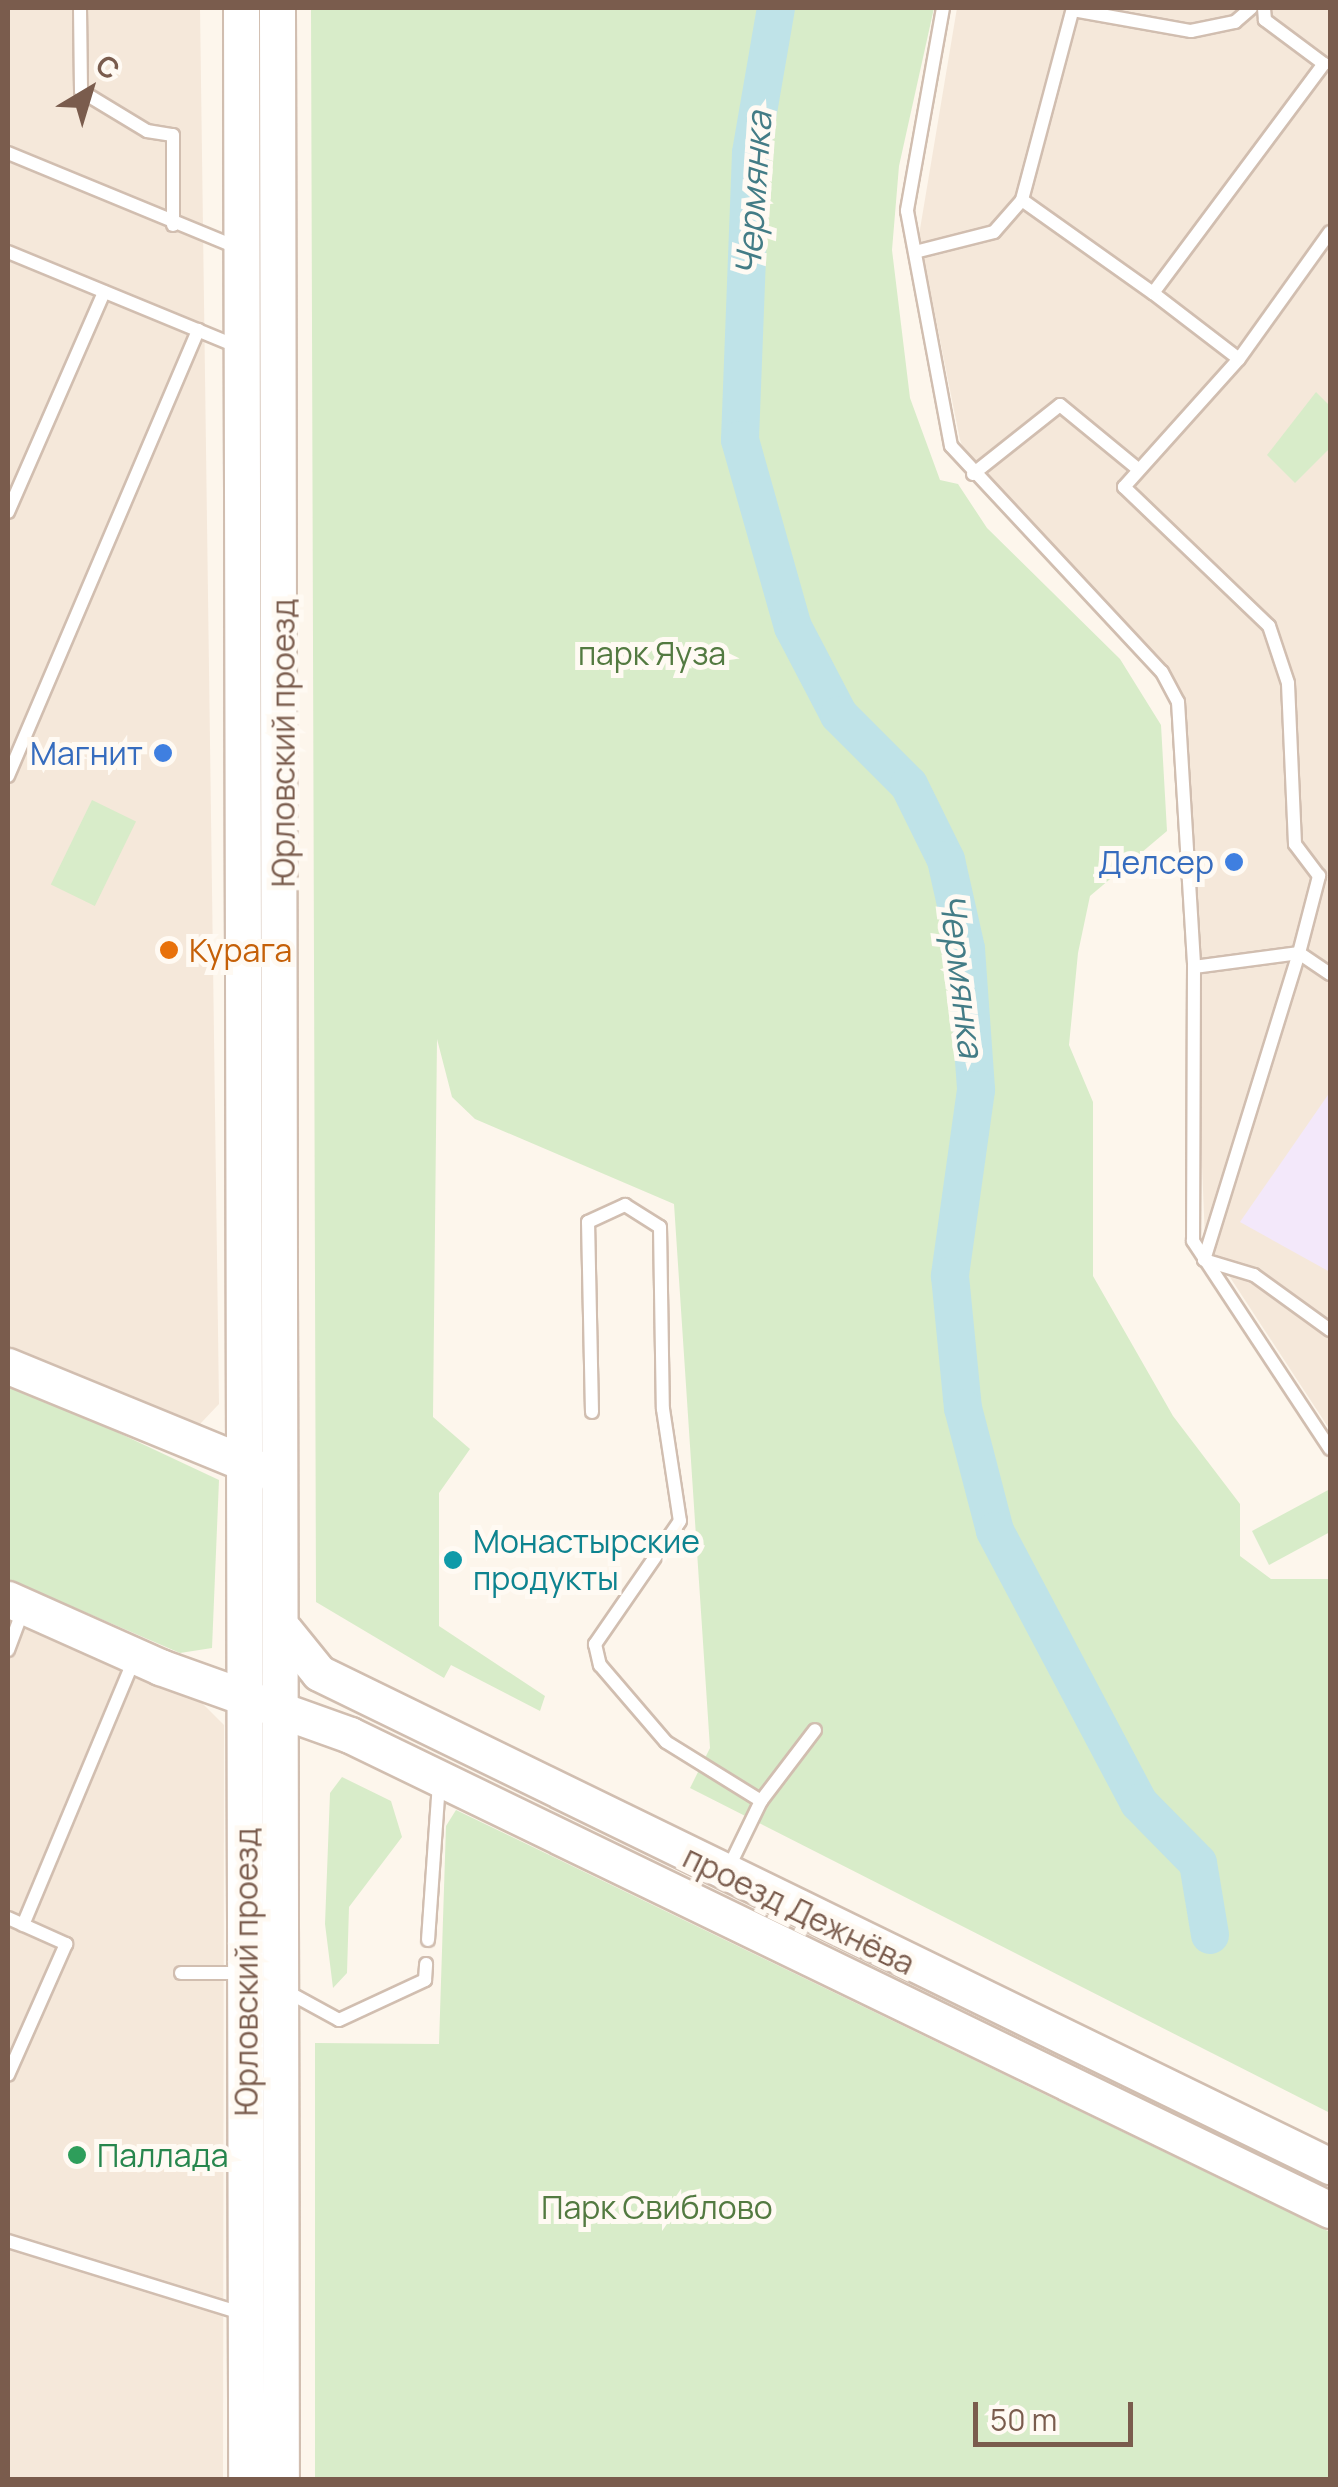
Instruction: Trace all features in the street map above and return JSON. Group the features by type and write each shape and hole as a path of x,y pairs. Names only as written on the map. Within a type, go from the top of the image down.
{"main road":[{"name":"Юрловский проезд","path":"241,8 247,351 246,2480"},
{"name":"Юрловский проезд","path":"277,8 281,1478 285,1631 281,2480"},
{"path":"8,1366 281,1478"},
{"name":"проезд Дежнёва","path":"16,1602 135,1657 284,1712 439,1779 1330,2210"},
{"name":"проезд Дежнёва","path":"285,1631 320,1673 725,1875 1330,2166"}],"lane":[{"path":"80,8 81,92 147,131 172,135 173,225"},
{"path":"942,8 908,211 951,446 972,474 1162,672 1178,702 1194,967 1193,1241 1330,1449"},
{"path":"915,252 994,232 1022,200 1073,9 1191,30 1235,22 1250,8"},
{"path":"1153,292 1324,64 1265,20 1264,8"},
{"path":"8,153 173,225 246,250"},
{"path":"1022,200 1153,292 1239,359"},
{"path":"1204,1260 1325,880 1296,844 1288,682 1269,626 1124,487 1239,359 1330,232"},
{"path":"8,252 247,351"},
{"path":"8,512 104,292"},
{"path":"8,776 198,330"},
{"path":"972,474 1060,404 1138,469"},
{"path":"1194,967 1299,953 1330,974"},
{"path":"592,1412 588,1222 625,1205 660,1227 663,1410 680,1521 594,1644 600,1665 666,1742 762,1801"},
{"path":"1204,1260 1254,1275 1330,1330"},
{"path":"8,1650 16,1602"},
{"path":"24,1925 135,1657"},
{"path":"725,1875 762,1801 814,1730"},
{"path":"428,1940 439,1779"},
{"path":"8,1918 66,1944 8,2075"},
{"path":"281,1988 339,2020 425,1980 426,1964"},
{"path":"181,1973 246,1973"},
{"path":"8,2241 281,2327"}],"shaded area":[{"path":"8,8 200,8 219,1404 200,1424 8,1346"},
{"path":"957,8 1330,8 1330,1430 1205,1239 1183,702 1170,670 973,474 960,440 919,235"},
{"path":"1330,1092 1330,1272 1240,1222"},
{"path":"8,1619 202,1703 224,1725 223,2479 8,2479"}],"green space":[{"name":"парк Яуза","path":"311,8 934,8 899,166 892,250 910,398 940,480 958,484 987,528 1120,659 1161,725 1167,831 1090,896 1078,953 1069,1045 1093,1102 1093,1276 1173,1416 1240,1504 1240,1556 1271,1579 1330,1579 1330,2113 690,1788 710,1748 674,1204 475,1119 452,1097 437,1039 433,1417 470,1449 439,1493 439,1626 545,1696 540,1711 451,1665 444,1678 316,1602"},
{"path":"1316,392 1330,406 1330,448 1295,483 1267,455"},
{"path":"92,800 136,821 95,906 51,884"},
{"path":"8,1381 219,1480 212,1648 180,1653 8,1579"},
{"path":"1330,1489 1330,1532 1269,1565 1252,1531"},
{"path":"342,1777 391,1801 402,1837 349,1907 347,1973 333,1988 325,1924 330,1793"},
{"name":"Парк Свиблово","path":"456,1810 1330,2232 1330,2479 315,2479 315,2043 439,2044 446,1826"}],"waterway":[{"name":"Чермянка","path":"776,8 751,153 740,440 793,627 839,715 909,785 946,860 966,949 976,1090 950,1276 963,1408 995,1531 1139,1803 1198,1863 1210,1935"}],"place":[{"name":"Магнит","path":"163,753"},
{"name":"Делсер","path":"1234,862"},
{"name":"Курага","path":"169,950"},
{"name":"Монастырские продукты","path":"453,1560"},
{"name":"Паллада","path":"77,2155"}]}
